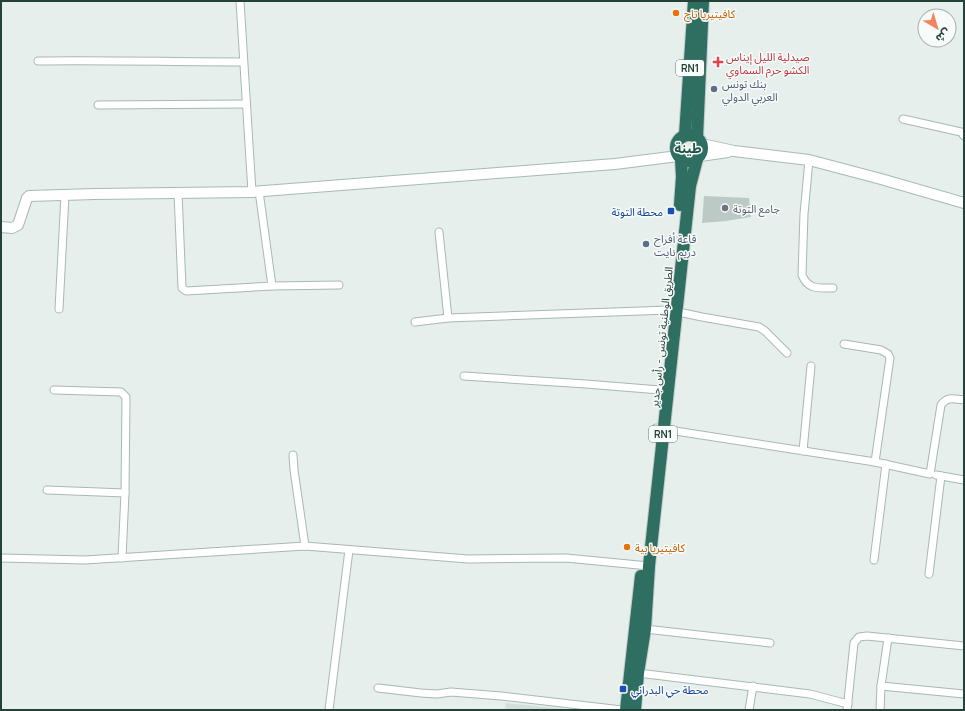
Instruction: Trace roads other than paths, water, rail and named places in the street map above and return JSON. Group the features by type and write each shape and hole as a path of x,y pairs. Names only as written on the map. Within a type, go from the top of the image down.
{"highway":[{"name":"الطريق الوطنية تونس - رأس جدير","path":"694,1 696,147"},
{"name":"الطريق الوطنية تونس - رأس جدير","path":"660,428 660,390 696,147 703,1"},
{"name":"RN1","path":"680,157 676,152 677,144 682,137 696,147"},
{"path":"680,157 689,162 696,147"},
{"name":"الطريق الوطنية تونس - رأس جدير","path":"626,710 645,566 673,310 681,199 680,157"},
{"name":"الطريق الوطنية تونس - رأس جدير","path":"635,710 638,673 645,629 645,566"}],"street":[{"path":"240,1 246,104 255,191 272,286"},
{"path":"38,61 102,60 243,62"},
{"path":"98,105 246,104"},
{"path":"903,119 961,132 964,136"},
{"path":"696,147 809,160 964,203"},
{"path":"1,227 12,228 18,225 29,196 255,191 570,168 680,157"},
{"path":"809,160 804,214 802,275 804,281 812,286 833,288"},
{"path":"178,193 183,289 186,291 272,286 339,285"},
{"path":"59,309 65,195"},
{"path":"438,232 448,318"},
{"path":"415,322 448,318 673,310 702,317 759,327 787,353"},
{"path":"844,344 881,350 888,354 890,358 875,462"},
{"path":"803,451 811,366"},
{"path":"464,376 660,390"},
{"path":"54,390 121,392 126,397 125,493 122,558"},
{"path":"930,474 941,405 946,399 949,398 964,400"},
{"path":"660,428 875,462 964,480"},
{"path":"293,455 305,546"},
{"path":"874,560 886,464"},
{"path":"929,574 941,476"},
{"path":"47,490 125,493"},
{"path":"1,558 85,560 305,546 468,559 566,558 645,566"},
{"path":"329,710 349,550"},
{"path":"645,629 770,643"},
{"path":"638,673 810,694 847,707 854,643 856,639 861,636 964,646"},
{"path":"880,710 881,686 888,638"},
{"path":"749,710 753,686"},
{"path":"881,686 964,694"},
{"path":"378,688 436,694 451,692 501,696 622,710"}],"place":[{"name":"كافيتيريا تاج","path":"676,13"},
{"name":"صيدلية الليل إيناس الكشو حرم السماوي","path":"718,62"},
{"name":"بنك تونس العربي الدولي","path":"714,89"},
{"name":"جامع التوتة","path":"725,208"},
{"name":"محطة التوتة","path":"671,211"},
{"name":"قاعة أفراح دريم نايت","path":"646,244"},
{"name":"كافيتيريا بية","path":"627,547"},
{"name":"محطة حي البدراني","path":"623,689"}],"district":[{"name":"طينة","path":"688,148"}]}
